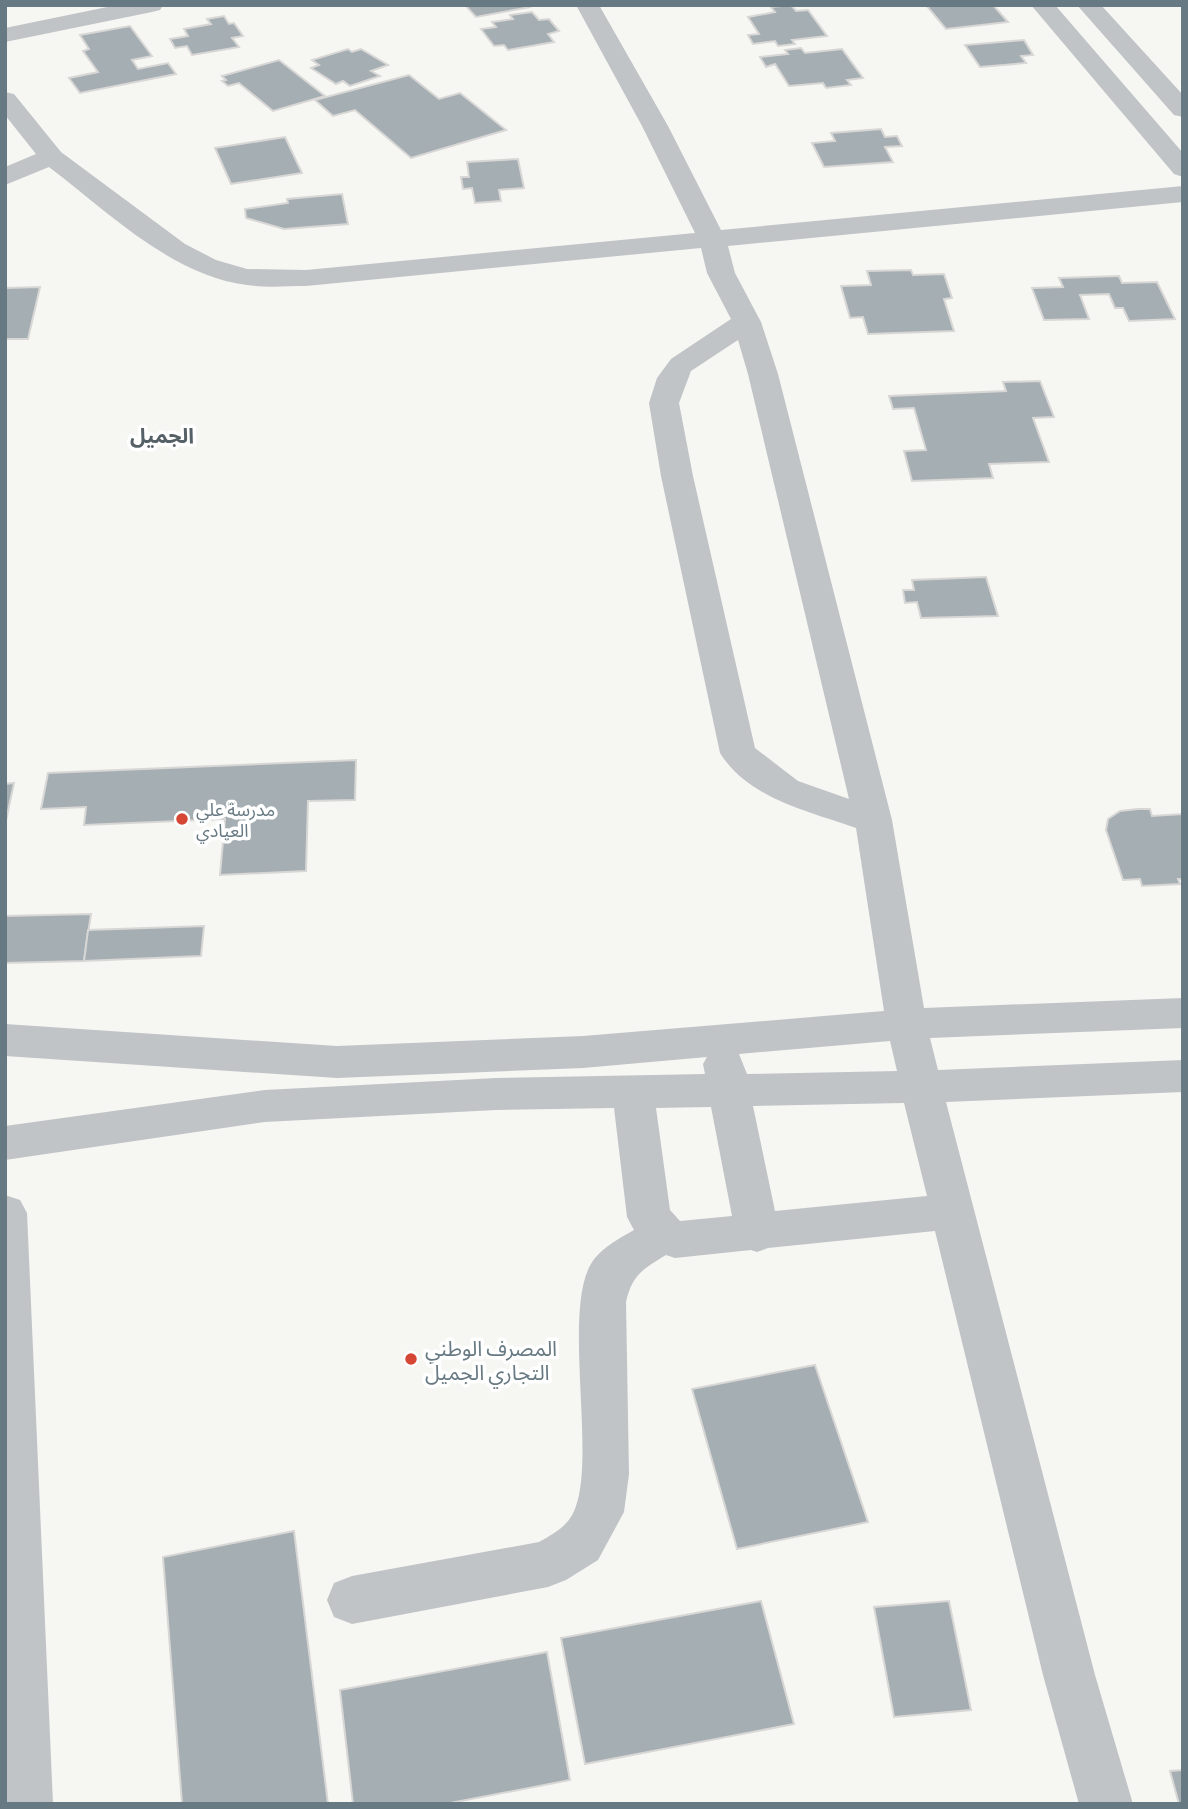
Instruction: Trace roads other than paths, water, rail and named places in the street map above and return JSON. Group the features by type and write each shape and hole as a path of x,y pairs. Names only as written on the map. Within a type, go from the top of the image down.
{"street":[{"path":"5,35 152,5"},
{"path":"587,5 655,126 713,241 721,272 747,322 763,374 873,820 906,1024 921,1087 1069,1675 1106,1804"},
{"path":"1042,5 1183,169"},
{"path":"1088,5 1183,110"},
{"path":"5,99 52,157 175,250 205,266 246,276 306,278 1183,194"},
{"path":"5,177 52,157"},
{"path":"747,322 681,365 672,378 664,403 677,476 738,753 757,771 785,790 873,820"},
{"path":"5,1040 337,1062 583,1052 906,1024 1183,1013"},
{"path":"722,1040 728,1089 757,1234"},
{"path":"5,1143 265,1106 496,1094 921,1087 1183,1076"},
{"path":"633,1091 649,1217 664,1234 675,1240 757,1234 951,1212"},
{"path":"5,1213 26,1804"},
{"path":"352,1600 548,1564 581,1544 600,1513 605,1474 603,1302 610,1272 632,1253 664,1234"}],"place":[{"name":"مدرسة علي العيادي","path":"182,819"},
{"name":"المصرف الوطني التجاري الجميل","path":"411,1359"}],"district":[{"name":"الجميل","path":"162,434"}]}
